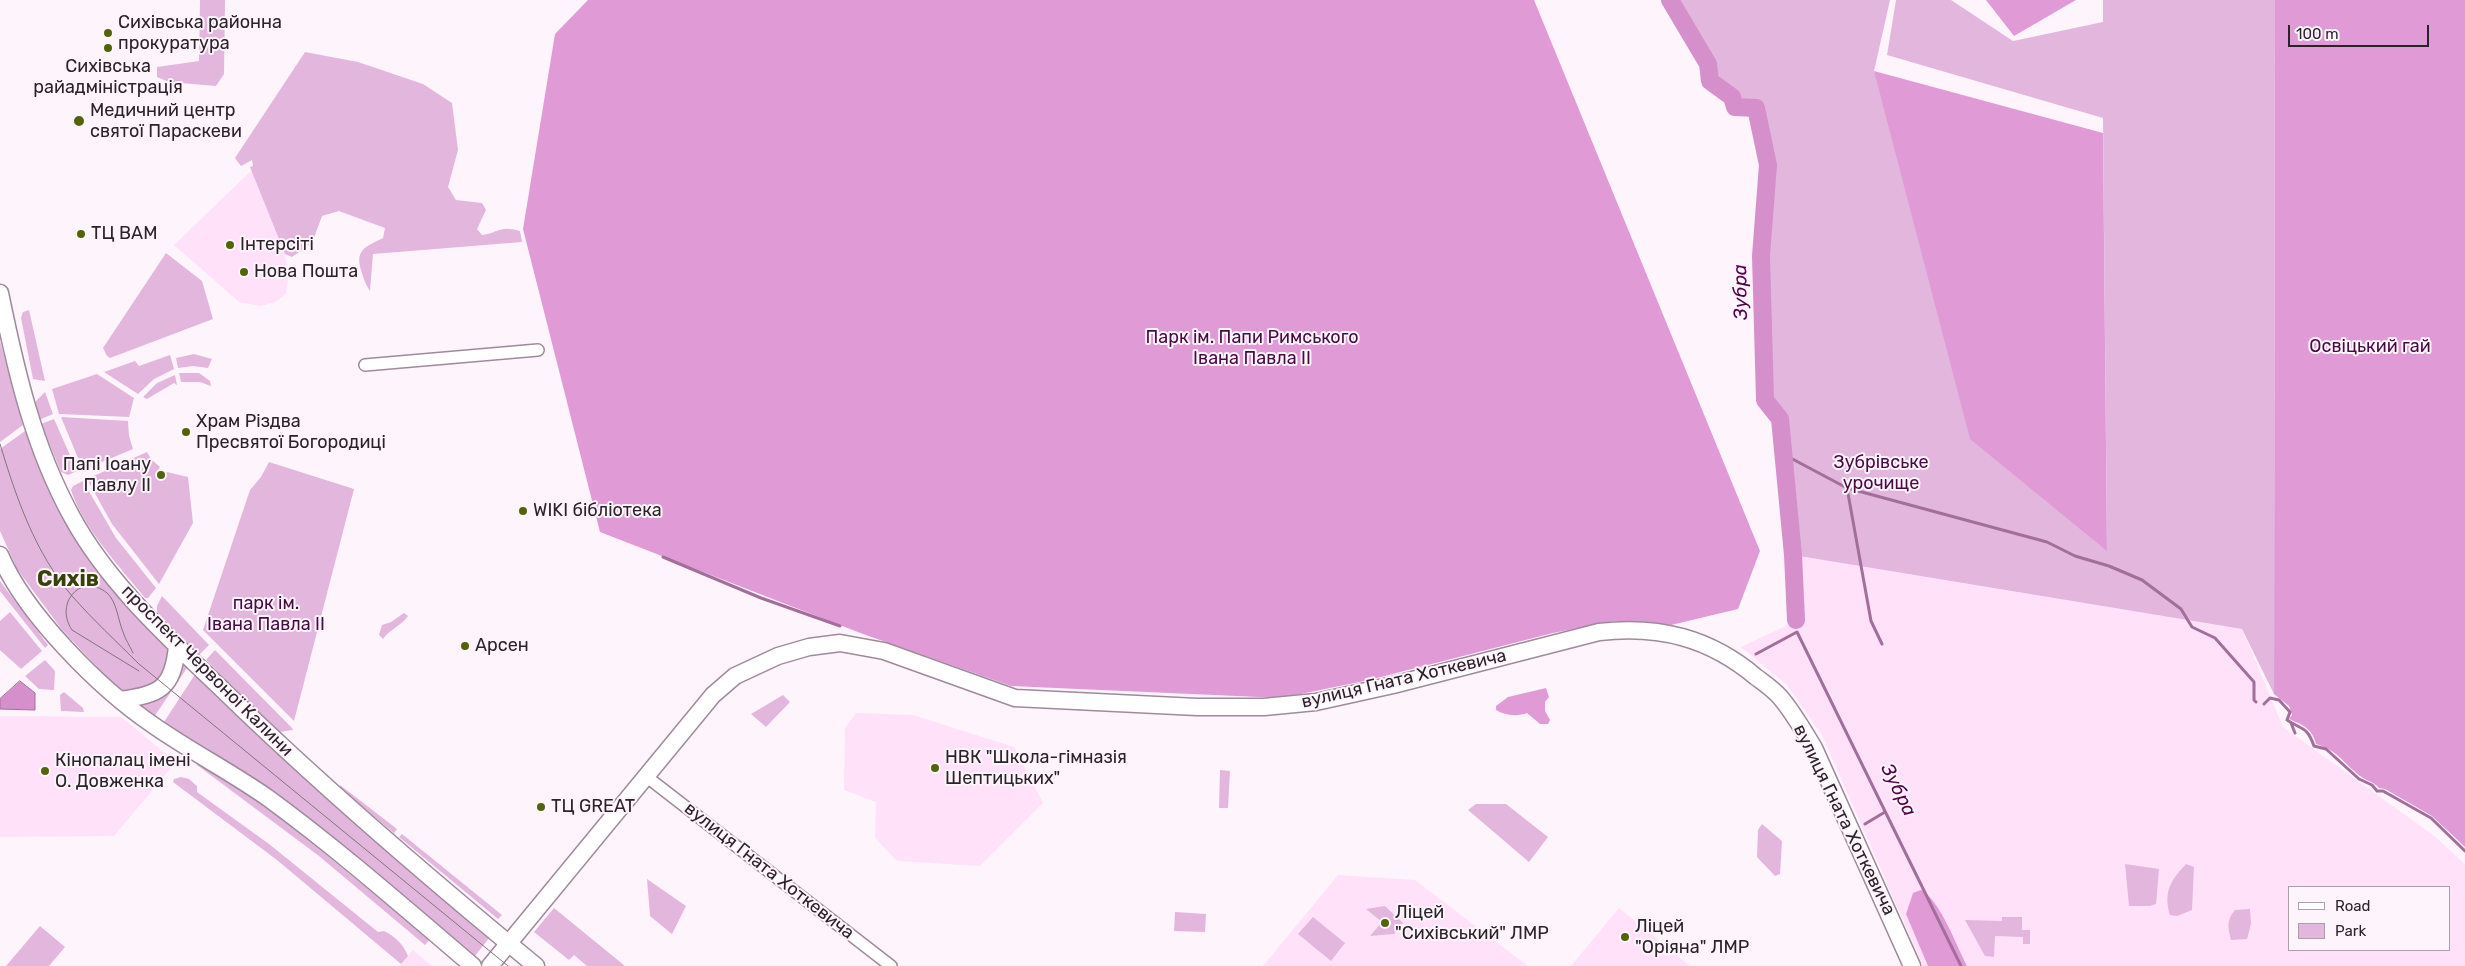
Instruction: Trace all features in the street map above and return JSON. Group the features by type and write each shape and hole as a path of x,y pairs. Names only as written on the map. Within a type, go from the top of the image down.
{"street":[{"name":"проспект Червоної Калини","path":"0,293 2,314 31,425 68,510 114,577 177,646 329,790 536,966"},
{"path":"365,365 538,350"},
{"path":"0,555 4,572 32,609 82,664 120,700 153,725 266,797 308,828 473,966"},
{"name":"вулиця Гната Хоткевича","path":"490,966 713,695 735,676 778,656 809,647 840,644 884,651 1014,698 1179,707 1264,707 1316,702 1374,690 1599,632 1622,629 1646,630 1697,640 1740,663 1779,695 1814,748 1912,966"},
{"path":"120,700 143,696 162,689 172,676 177,646"},
{"name":"вулиця Гната Хоткевича","path":"647,777 891,966"}],"shaded area":[{"path":"252,170 285,254 288,278 286,294 275,302 261,306 239,302 174,245"},
{"path":"1793,555 2242,629 2283,727 2433,835 2465,864 2465,966 1923,966 1822,735 1787,685 1741,647 1792,623"},
{"path":"20,681 35,693 35,710 0,709 0,699"},
{"name":"НВК \"Школа-гімназія Шептицьких\"","path":"856,713 913,715 1014,747 1043,803 980,866 897,861 875,838 876,802 844,790 845,728"},
{"path":"0,716 121,717 176,762 114,836 0,837"},
{"name":"Ліцей \"Сихівський\" ЛМР","path":"1338,875 1415,880 1528,966 1263,966"},
{"name":"Ліцей \"Оріяна\" ЛМР","path":"1619,908 1690,966 1571,966"},
{"path":"413,950 432,966 400,966"}],"green space":[{"path":"200,0 225,0 224,74 216,86 169,82 157,77 157,67 199,61"},
{"name":"Парк ім. Папи Римського Івана Павла ІІ","path":"588,0 1534,0 1760,551 1738,609 1671,625 1615,621 1553,633 1369,680 1281,698 1011,686 863,634 600,532 523,229 555,34"},
{"name":"Зубрівське урочище","path":"1670,0 1890,0 1874,71 2107,550 2103,118 1887,55 1896,0 1951,0 2013,41 2103,22 2103,0 2275,0 2274,694 2242,629 1793,555 1780,419 1765,400 1761,256 1768,165 1756,108 1735,107 1732,97 1710,81 1708,64"},
{"path":"1986,0 2076,0 2014,36"},
{"name":"Освіцький гай","path":"2275,0 2465,0 2465,847 2432,816 2385,789 2379,788 2356,773 2331,751 2316,744 2312,734 2303,725 2289,719 2292,715 2289,706 2274,694"},
{"path":"305,52 358,62 423,84 452,103 458,150 448,187 456,200 482,203 486,210 477,229 482,235 504,229 513,229 520,231 522,242 373,254 370,291 360,266 360,255 366,247 383,238 385,228 339,211 322,216 312,243 292,257 285,254 250,167 253,166 252,160 241,166 235,158"},
{"path":"1874,71 2103,133 2107,551 1970,439"},
{"path":"166,253 202,281 213,319 110,358 103,348"},
{"path":"29,310 45,381 33,379 21,318 23,312"},
{"path":"0,341 23,425 0,442"},
{"path":"194,354 212,359 208,368 193,366 178,368 176,358"},
{"path":"170,355 174,369 154,379 138,394 104,372 135,361 139,366"},
{"path":"179,373 199,373 210,381 211,386 200,382 181,382"},
{"path":"97,374 134,398 129,417 59,414 52,389"},
{"path":"175,375 177,385 174,383 147,399 143,397 157,383"},
{"path":"45,392 53,414 39,420 35,410 36,401"},
{"path":"61,417 128,421 129,436 133,449 83,470"},
{"path":"54,419 77,471 68,475 61,472 41,424"},
{"path":"25,431 48,483 88,557 168,650 170,660 166,672 154,686 129,693 116,687 63,631 17,569 0,531 0,449"},
{"path":"147,452 151,459 160,467 157,472 163,476 167,472 188,477 193,523 159,584 112,524 87,479"},
{"name":"парк ім. Івана Павла II","path":"269,462 354,489 294,721 203,630 250,490 261,477"},
{"path":"83,481 116,538 156,588 148,598 145,598 114,560 84,519 71,490 73,486"},
{"path":"0,581 48,645 45,648 0,591"},
{"path":"162,596 209,645 199,655 157,612 157,606"},
{"path":"10,612 42,651 21,669 0,650 0,621"},
{"path":"404,613 408,616 383,639 379,635 382,625 391,622"},
{"path":"215,650 293,730 279,732 206,660"},
{"path":"45,660 55,671 54,690 39,689 25,676"},
{"path":"182,663 187,668 154,717 139,707 139,704"},
{"path":"196,673 490,937 474,957 268,790 164,722"},
{"path":"1546,688 1549,697 1545,702 1545,711 1550,720 1548,724 1540,724 1527,713 1511,715 1496,710 1496,706 1508,697"},
{"path":"64,692 83,708 84,712 61,711 60,695"},
{"path":"783,695 790,702 766,727 751,714"},
{"path":"196,761 262,803 430,939 425,945 319,856 197,765"},
{"path":"1220,770 1230,771 1228,808 1219,808"},
{"path":"181,777 189,779 197,786 197,792 269,844 378,932 384,931 396,938 408,956 401,964 277,860 173,782 174,779"},
{"path":"340,785 397,829 394,833 340,788"},
{"path":"1476,804 1506,804 1548,837 1529,862 1468,810"},
{"path":"1762,824 1782,841 1780,874 1775,876 1757,857 1758,830"},
{"path":"402,834 502,915 498,919 399,837"},
{"path":"2125,864 2159,869 2156,904 2150,906 2129,906"},
{"path":"2186,864 2194,867 2192,910 2177,916 2170,915 2167,900 2168,893 2172,881"},
{"path":"647,879 686,906 672,934 650,916"},
{"path":"1921,890 1935,903 1967,966 1928,966 1906,914 1913,893"},
{"path":"1385,906 1403,923 1394,934 1370,936 1382,922 1366,909"},
{"path":"554,908 625,966 587,966 574,955 569,960 534,932"},
{"path":"2250,909 2251,924 2247,939 2231,940 2228,924 2230,917 2235,910"},
{"path":"1175,912 1206,914 1205,932 1174,931"},
{"path":"1313,917 1345,943 1331,961 1298,934"},
{"path":"2002,917 2022,917 2022,930 2030,930 2030,944 2023,944 2023,937 1995,936 1994,957 1985,956 1965,920 2002,921"},
{"path":"40,926 65,947 49,966 6,966"}],"waterway":[{"name":"Зубра","path":"1670,0 1708,64 1710,81 1732,97 1735,107 1756,108 1768,165 1761,256 1765,400 1780,419 1793,555 1796,620"},
{"path":"1783,454 1847,488 2047,542 2075,556 2109,566 2142,580 2181,609 2192,627 2215,638 2254,682 2254,700 2256,702"},
{"path":"1847,488 1871,621 1882,644"},
{"path":"663,557 761,598 840,626"},
{"name":"Зубра","path":"1756,654 1797,632 1961,966"},
{"path":"2264,704 2270,698 2279,700 2290,712 2287,720 2304,729 2314,746 2326,749 2359,779 2372,785 2377,791 2383,791 2431,818 2465,851"},
{"path":"2291,723 2295,733"},
{"path":"1865,824 1885,812"}],"tram line":[{"path":"0,444 20,504 37,543 59,579 88,614 139,664 508,966"},
{"path":"133,653 124,635 113,601 107,593 97,587 88,586 80,588 73,594 68,601 66,610 67,620 72,630 139,671"}],"place":[{"name":"Сихівська районна прокуратура","path":"108,33"},
{"name":"Сихівська райадміністрація","path":"108,48"},
{"name":"Медичний центр святої Параскеви","path":"79,121"},
{"name":"ТЦ ВАМ","path":"81,234"},
{"name":"Інтерсіті","path":"230,245"},
{"name":"Нова Пошта","path":"244,272"},
{"name":"Храм Різдва Пресвятої Богородиці","path":"186,432"},
{"name":"Папі Іоану Павлу II","path":"161,475"},
{"name":"WIKI бібліотека","path":"523,511"},
{"name":"Арсен","path":"465,646"},
{"name":"НВК \"Школа-гімназія Шептицьких\"","path":"935,768"},
{"name":"Кінопалац імені О. Довженка","path":"45,771"},
{"name":"ТЦ GREAT","path":"541,807"},
{"name":"Ліцей \"Сихівський\" ЛМР","path":"1385,923"},
{"name":"Ліцей \"Оріяна\" ЛМР","path":"1625,937"}],"district":[{"name":"Сихів","path":"68,580"}]}
